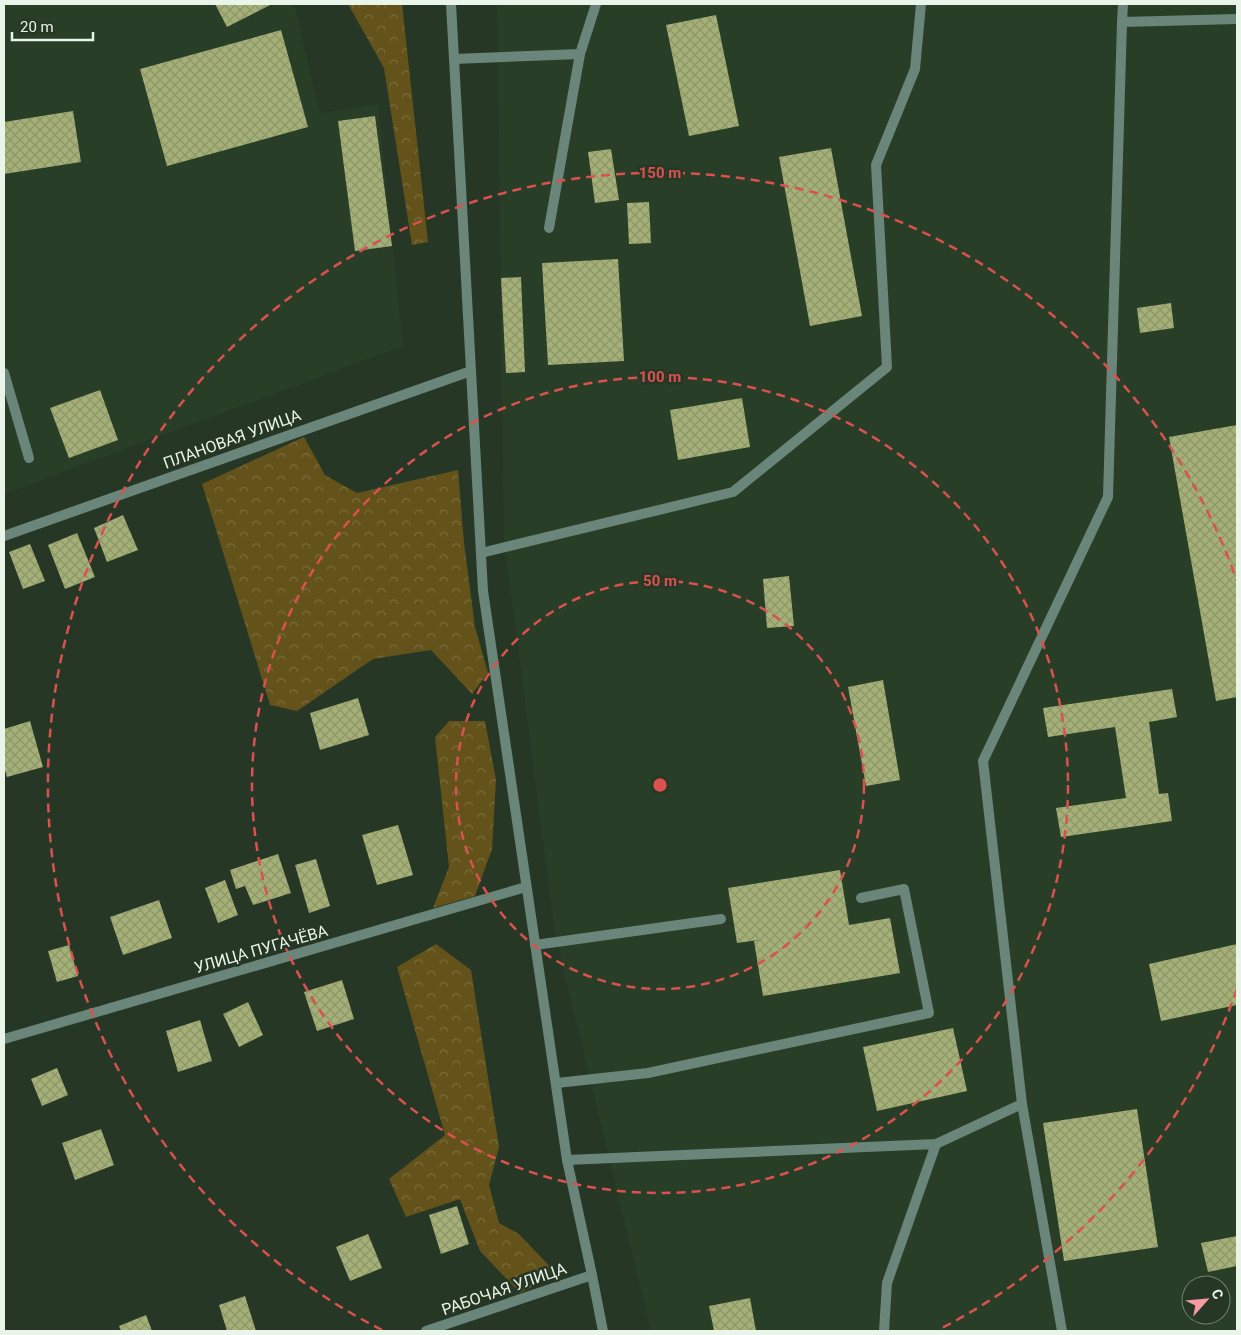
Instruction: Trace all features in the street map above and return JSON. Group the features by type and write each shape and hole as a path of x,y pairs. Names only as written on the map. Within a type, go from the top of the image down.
{"street":[{"path":"452,4 483,591 568,1160 603,1331"},
{"path":"549,228 580,54 596,4"},
{"path":"481,552 733,492 887,367 876,165 915,69 921,4"},
{"path":"1062,1331 1022,1104 983,761 1108,497 1124,4"},
{"path":"1122,22 1237,19"},
{"path":"454,59 580,54"},
{"name":"ПЛАНОВАЯ УЛИЦА","path":"4,536 471,370"},
{"path":"4,373 29,458"},
{"name":"УЛИЦА ПУГАЧЁВА","path":"4,1039 526,887"},
{"path":"557,1083 648,1073 929,1013 904,889 861,898"},
{"path":"535,945 721,919"},
{"path":"568,1160 936,1144 1022,1104"},
{"path":"884,1331 887,1283 936,1144"},
{"name":"РАБОЧАЯ УЛИЦА","path":"426,1331 592,1275"}],"shaded area":[{"path":"4,4 294,4 320,113 378,104 403,346 4,494"},
{"path":"497,4 1237,4 1237,1331 651,1331 555,935 504,539"}],"green space":[{"path":"348,4 402,4 428,242 412,245 384,68"},
{"path":"304,437 325,475 357,493 458,470 464,543 475,627 488,673 472,694 431,650 373,659 297,711 270,705 202,484"},
{"path":"449,721 485,721 496,780 492,849 475,896 433,908 449,867 435,737"},
{"path":"436,944 471,970 499,1147 489,1185 499,1223 519,1234 557,1274 520,1293 480,1251 460,1199 406,1217 389,1179 445,1135 397,967"}],"building":[{"path":"215,4 272,4 227,27"},
{"path":"716,15 739,126 689,136 666,25"},
{"path":"281,30 308,127 167,166 140,69"},
{"path":"73,111 81,162 4,174 4,122"},
{"path":"375,116 392,246 355,251 338,121"},
{"path":"831,148 862,316 810,326 779,157"},
{"path":"611,149 619,200 595,203 588,152"},
{"path":"649,202 651,243 629,244 627,203"},
{"path":"618,259 624,361 548,365 542,263"},
{"path":"521,277 525,372 506,373 501,278"},
{"path":"1171,303 1174,328 1140,333 1137,308"},
{"path":"100,390 118,440 69,458 50,408"},
{"path":"742,398 750,447 678,460 670,410"},
{"path":"1237,425 1237,697 1216,701 1169,437"},
{"path":"123,515 138,550 107,562 94,528"},
{"path":"77,533 95,577 65,589 48,545"},
{"path":"30,544 45,581 23,589 9,552"},
{"path":"789,576 794,626 767,628 763,579"},
{"path":"883,680 900,780 866,786 848,687"},
{"path":"1172,689 1177,717 1149,722 1159,794 1168,793 1172,821 1061,837 1056,808 1126,798 1115,727 1048,737 1043,708"},
{"path":"358,698 369,735 320,750 310,713"},
{"path":"30,721 43,767 7,777 4,767 4,729"},
{"path":"398,825 413,875 377,885 362,835"},
{"path":"278,854 291,893 253,905 245,886 236,889 230,870"},
{"path":"316,859 330,906 309,913 295,865"},
{"path":"840,870 849,925 890,918 900,973 763,996 754,941 765,939 737,943 728,888"},
{"path":"225,880 238,915 218,923 205,888"},
{"path":"159,900 172,938 123,955 110,917"},
{"path":"1237,944 1237,1005 1161,1021 1149,964"},
{"path":"69,945 78,976 57,982 48,951"},
{"path":"342,980 354,1019 317,1031 304,992"},
{"path":"248,1002 263,1035 239,1047 223,1014"},
{"path":"200,1020 212,1061 178,1072 166,1031"},
{"path":"953,1028 967,1091 877,1111 863,1047"},
{"path":"57,1068 68,1095 42,1106 31,1079"},
{"path":"1137,1109 1158,1247 1064,1261 1043,1123"},
{"path":"101,1129 114,1165 75,1180 62,1143"},
{"path":"457,1206 469,1244 441,1254 429,1215"},
{"path":"368,1234 382,1268 350,1281 336,1247"},
{"path":"1237,1236 1237,1266 1208,1272 1201,1243"},
{"path":"245,1296 256,1331 227,1331 219,1305"},
{"path":"750,1298 756,1331 714,1331 709,1306"},
{"path":"146,1315 152,1331 121,1331 119,1326"}]}
